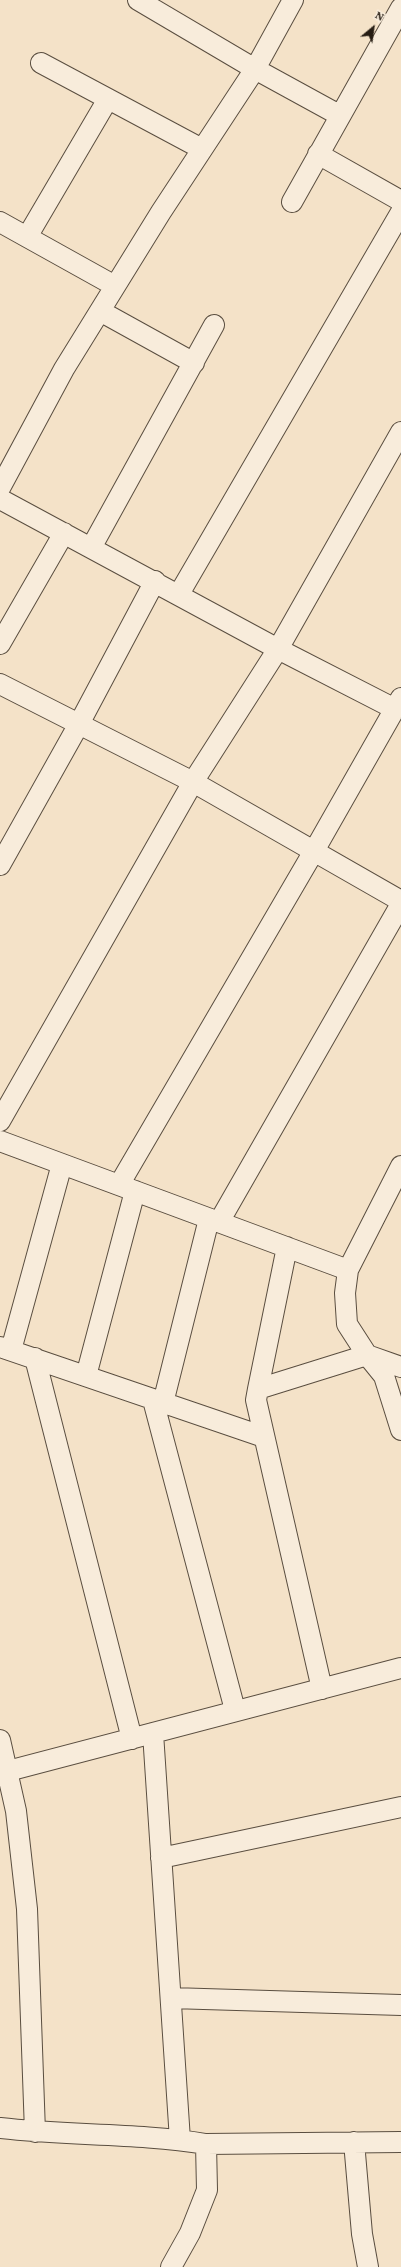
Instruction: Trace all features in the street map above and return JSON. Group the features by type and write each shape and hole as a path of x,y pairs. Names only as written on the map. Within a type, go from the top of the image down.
{"street":[{"path":"138,0 255,69 340,114"},
{"path":"0,488 64,369 202,149 255,69 293,0"},
{"path":"292,202 340,114 401,8"},
{"path":"41,63 202,149"},
{"path":"27,237 108,99"},
{"path":"318,154 401,201"},
{"path":"179,594 401,212"},
{"path":"0,222 115,286"},
{"path":"100,311 194,363"},
{"path":"91,548 214,325"},
{"path":"0,1121 193,782 278,649 401,432"},
{"path":"0,499 155,581 278,649 398,703 127,1188 86,1376"},
{"path":"0,644 64,533"},
{"path":"0,865 79,724 155,581"},
{"path":"0,684 193,782 401,902 214,1220 158,1401 235,1710"},
{"path":"0,1141 348,1270"},
{"path":"62,1164 5,1349 264,1437"},
{"path":"401,1166 348,1270 345,1293 347,1324 367,1355 384,1376 401,1430"},
{"path":"287,1247 256,1400 322,1689"},
{"path":"258,1389 367,1355 401,1366"},
{"path":"35,1358 132,1739"},
{"path":"4,1772 132,1739 235,1710 401,1668"},
{"path":"153,1733 180,2140"},
{"path":"0,1740 4,1772 16,1811 27,1909 35,2132"},
{"path":"161,1858 401,1807"},
{"path":"171,1998 401,2005"},
{"path":"0,2128 35,2132 180,2140 206,2144 401,2142"},
{"path":"354,2142 362,2234 368,2267"},
{"path":"171,2267 190,2233 207,2190 206,2144"}]}
